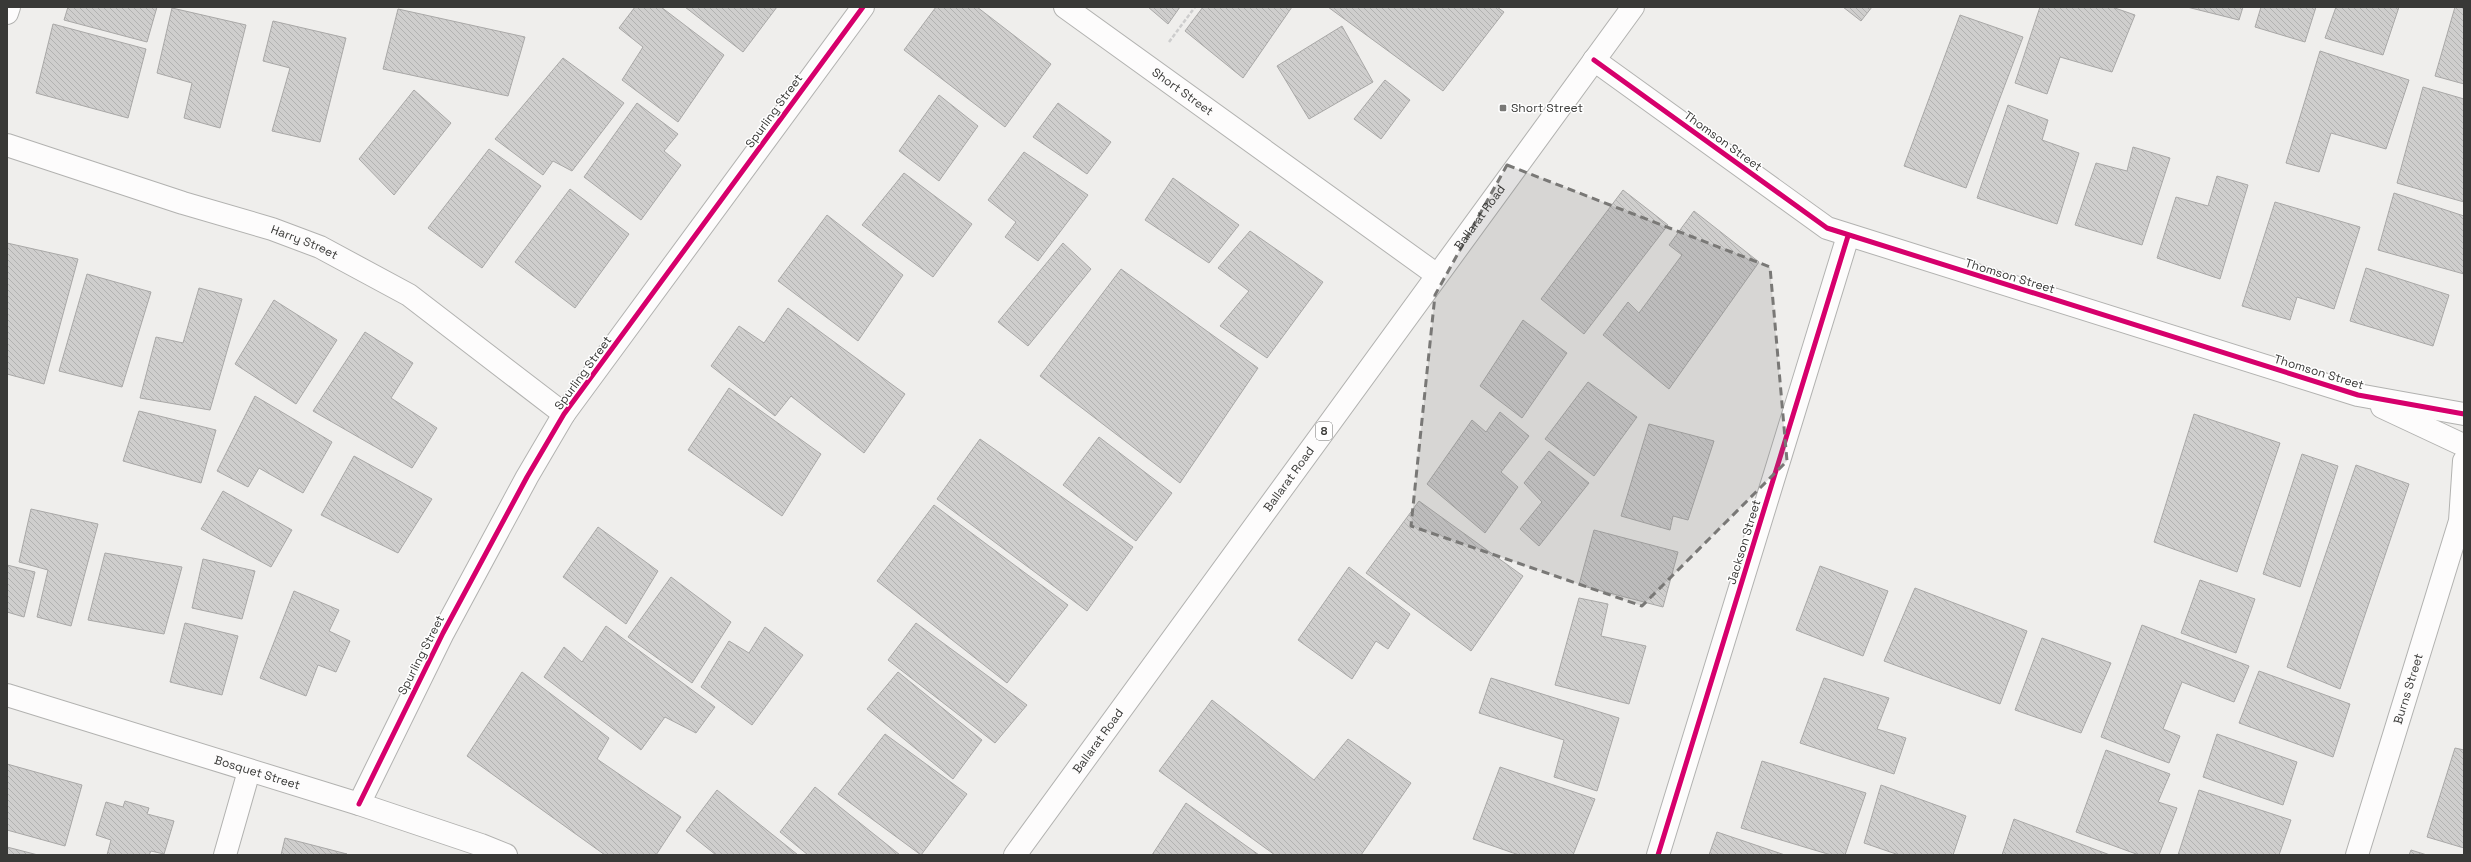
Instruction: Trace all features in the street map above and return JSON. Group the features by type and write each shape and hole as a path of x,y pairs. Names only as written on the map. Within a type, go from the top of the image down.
{"main road":[{"path":"7,13 8,7"},
{"name":"Spurling Street","path":"359,804 443,633 527,477 564,414 863,7"},
{"name":"Short Street","path":"1065,7 1151,67 1437,275"},
{"name":"Ballarat Road","path":"1015,855 1633,7"},
{"name":"Thomson Street","path":"1594,60 1804,213 1827,228 1848,236 2358,395 2464,414"},
{"name":"Harry Street","path":"7,144 183,203 272,229 320,247 409,295 564,414"},
{"name":"Jackson Street","path":"1658,855 1848,236"},
{"name":"Thomson Street","path":"2358,395 2463,445"},
{"name":"Burns Street","path":"2357,855 2462,518 2463,445"},
{"name":"Bosquet Street","path":"7,695 359,804 481,844 506,855"},
{"path":"225,855 249,771"}],"path":[{"path":"1151,67 1195,7"}],"highlighted area":[{"path":"1507,165 1770,267 1787,461 1642,606 1411,526 1435,295"}],"building":[{"path":"68,7 157,7 147,42 64,20"},
{"path":"635,7 661,7 724,55 678,122 622,80 643,47 619,28"},
{"path":"685,7 777,7 743,52"},
{"path":"936,7 977,7 1051,64 1005,127 904,50"},
{"path":"1148,7 1180,7 1168,24"},
{"path":"1203,7 1292,7 1243,78 1185,31"},
{"path":"1328,7 1497,7 1504,12 1443,91"},
{"path":"1843,7 1872,7 1861,21"},
{"path":"2040,7 2112,7 2135,15 2112,72 2060,57 2047,94 2015,83"},
{"path":"2187,7 2243,7 2239,20"},
{"path":"2261,7 2316,7 2305,42 2255,27"},
{"path":"2336,7 2399,7 2383,55 2325,38"},
{"path":"2455,7 2464,7 2464,84 2435,76"},
{"path":"172,8 246,25 220,128 184,118 192,83 157,73"},
{"path":"398,9 525,37 508,96 383,69"},
{"path":"1960,15 2023,37 1966,188 1904,166"},
{"path":"273,21 346,38 320,142 272,131 290,68 263,61"},
{"path":"53,24 146,49 128,118 36,93"},
{"path":"1342,26 1373,82 1309,119 1277,66"},
{"path":"2320,51 2409,80 2386,149 2331,133 2319,172 2286,163"},
{"path":"563,58 624,103 572,171 553,161 543,175 495,139"},
{"path":"1385,80 1410,100 1381,139 1354,119"},
{"path":"2423,87 2464,99 2464,202 2397,183"},
{"path":"414,90 451,123 394,195 359,159"},
{"path":"939,95 978,126 939,181 899,151"},
{"path":"637,103 678,134 664,151 681,165 641,220 584,177"},
{"path":"1058,103 1111,142 1087,174 1033,137"},
{"path":"2008,105 2048,120 2042,140 2079,153 2057,224 1977,198"},
{"path":"2133,147 2170,158 2142,245 2075,225 2096,163 2127,171"},
{"path":"489,149 541,186 482,268 428,228"},
{"path":"1024,152 1088,195 1038,261 1005,237 1016,222 988,200"},
{"path":"904,173 972,224 933,277 862,225"},
{"path":"2217,176 2248,185 2220,279 2157,258 2176,197 2208,206"},
{"path":"1173,178 1239,225 1209,263 1145,220"},
{"path":"570,189 629,234 575,308 515,262"},
{"path":"1623,190 1668,225 1584,334 1541,299"},
{"path":"2394,193 2464,216 2464,274 2378,250"},
{"path":"2275,202 2360,227 2334,309 2297,297 2290,320 2242,306"},
{"path":"1694,211 1759,262 1669,389 1603,335 1628,302 1639,313 1682,255 1669,245"},
{"path":"827,215 903,275 858,341 778,281"},
{"path":"1250,231 1323,282 1267,358 1220,326 1249,291 1218,268"},
{"path":"7,243 78,259 44,384 7,374"},
{"path":"1063,243 1091,269 1028,346 998,322"},
{"path":"2366,268 2449,295 2433,346 2350,321"},
{"path":"1121,269 1258,368 1180,483 1040,376"},
{"path":"87,274 151,292 122,387 59,371"},
{"path":"199,288 242,299 210,410 140,398 156,337 183,343"},
{"path":"274,300 337,340 296,404 235,364"},
{"path":"788,308 905,394 864,453 791,396 775,416 711,366 739,326 764,343"},
{"path":"1523,320 1567,353 1522,418 1480,386"},
{"path":"365,332 413,363 391,398 437,428 412,468 313,411"},
{"path":"1588,382 1637,417 1594,476 1545,439"},
{"path":"729,388 821,454 782,516 688,450"},
{"path":"255,396 332,442 303,493 259,468 248,487 217,471"},
{"path":"139,411 216,430 201,483 123,461"},
{"path":"1500,412 1529,436 1501,472 1518,487 1485,533 1427,484 1472,420 1486,432"},
{"path":"2194,414 2280,443 2237,572 2154,542"},
{"path":"1649,424 1714,441 1688,520 1673,516 1670,530 1621,516"},
{"path":"1099,437 1172,493 1136,541 1063,485"},
{"path":"980,439 1133,547 1087,611 937,499"},
{"path":"1549,451 1589,483 1539,546 1520,529 1542,502 1524,483"},
{"path":"2302,454 2338,466 2300,587 2263,574"},
{"path":"354,456 432,499 398,553 321,515"},
{"path":"2356,465 2409,484 2340,689 2287,667"},
{"path":"223,491 292,530 271,567 201,529"},
{"path":"1419,501 1523,576 1471,651 1366,573"},
{"path":"934,505 1068,605 1007,683 877,581"},
{"path":"31,509 98,524 71,626 37,617 48,570 19,562"},
{"path":"598,527 658,571 626,624 563,577"},
{"path":"1594,530 1678,552 1663,607 1579,585"},
{"path":"105,553 182,567 164,634 88,620"},
{"path":"203,559 255,571 242,619 192,608"},
{"path":"7,565 35,572 24,617 7,612"},
{"path":"1820,566 1888,591 1863,656 1796,630"},
{"path":"1349,567 1410,614 1388,649 1376,641 1352,679 1298,640"},
{"path":"671,577 731,622 692,683 628,637"},
{"path":"2200,580 2255,599 2236,653 2181,633"},
{"path":"1915,588 2027,631 2000,704 1884,661"},
{"path":"294,591 339,610 329,631 350,641 336,672 318,665 306,696 260,678"},
{"path":"1579,598 1608,604 1601,636 1646,646 1629,704 1555,685"},
{"path":"185,623 238,636 222,695 170,682"},
{"path":"916,623 1027,705 995,743 888,660"},
{"path":"2142,625 2249,666 2234,702 2182,682 2163,729 2180,736 2169,763 2101,737"},
{"path":"606,626 715,707 696,733 665,717 641,750 544,677 564,647 582,662"},
{"path":"765,627 803,655 752,725 701,687 729,641 749,653"},
{"path":"2042,638 2111,663 2081,733 2015,710"},
{"path":"2259,671 2350,704 2333,757 2239,723"},
{"path":"522,672 609,738 597,759 681,817 656,855 605,855 467,756"},
{"path":"898,672 982,740 953,779 867,709"},
{"path":"1491,678 1619,718 1597,791 1554,777 1564,740 1479,713"},
{"path":"1824,678 1889,698 1877,729 1906,738 1894,774 1800,743"},
{"path":"1212,700 1314,780 1348,739 1411,783 1361,855 1275,855 1159,771"},
{"path":"885,734 967,794 921,855 838,794"},
{"path":"2217,734 2297,762 2283,805 2203,777"},
{"path":"2455,748 2464,750 2464,848 2427,837"},
{"path":"2106,750 2170,774 2158,802 2177,808 2159,855 2139,855 2076,832"},
{"path":"1762,761 1866,793 1845,855 1831,855 1741,828"},
{"path":"7,764 82,785 65,846 7,830"},
{"path":"1500,767 1595,799 1573,855 1519,855 1473,839"},
{"path":"1881,785 1966,816 1953,855 1899,855 1864,843"},
{"path":"815,787 900,855 808,855 780,832"},
{"path":"717,790 798,855 716,855 686,831"},
{"path":"2199,790 2291,820 2279,855 2178,855"},
{"path":"125,801 149,808 147,814 174,821 164,854 151,851 149,855 107,855 111,840 96,835 106,802 123,807"},
{"path":"1186,803 1259,855 1152,855"},
{"path":"2014,819 2110,855 2002,855"},
{"path":"1717,832 1785,855 1709,855"},
{"path":"285,838 347,854 281,855"},
{"path":"7,847 38,855 7,855"},
{"path":"2411,850 2427,855 2409,855"}],"cycle path":[{"path":"359,804 443,633 527,477 564,414 863,7"},
{"path":"1594,60 1827,228 2358,395 2464,414"},
{"path":"1658,855 1848,236"}],"place":[{"name":"Short Street","path":"1503,108"}]}
